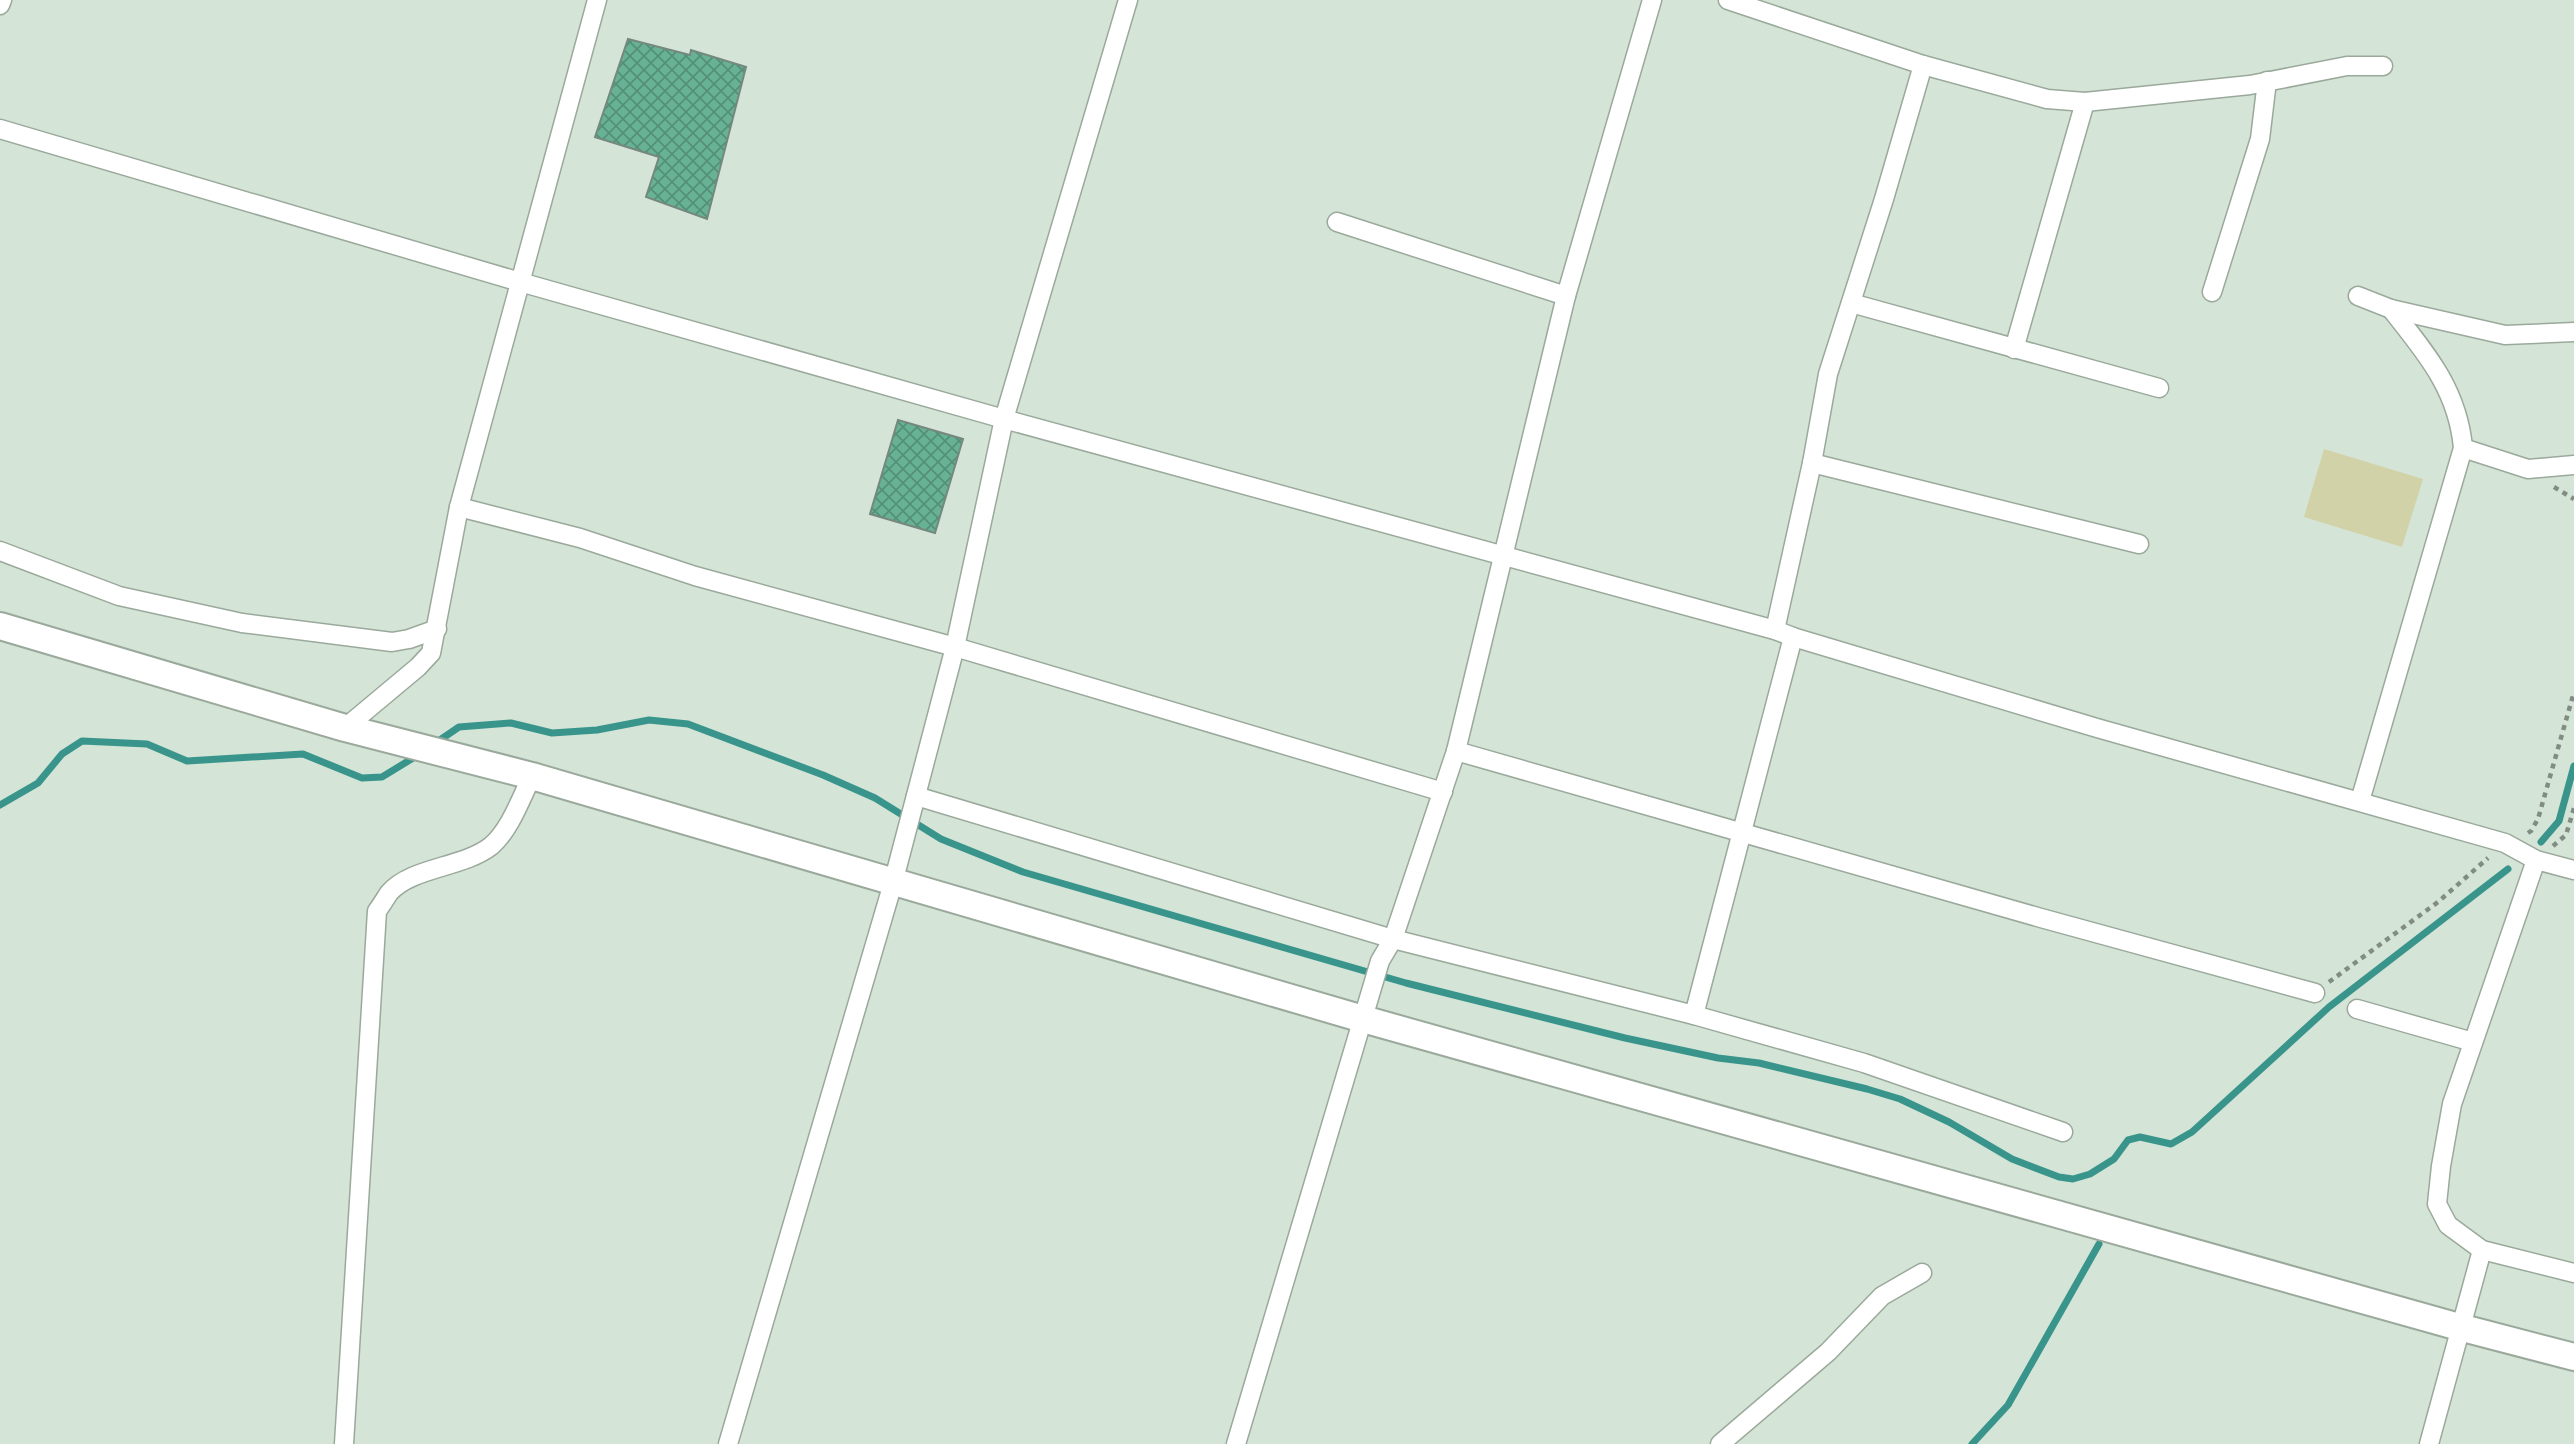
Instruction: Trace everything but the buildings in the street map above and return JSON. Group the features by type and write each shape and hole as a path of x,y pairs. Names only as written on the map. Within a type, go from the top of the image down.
{"street":[{"path":"345,728 431,653 459,507 597,0"},
{"path":"728,1444 893,883 955,648 1004,419 1128,0"},
{"path":"1236,1444 1380,961 1393,939 1456,751 1566,296 1652,0"},
{"path":"1728,0 1923,65 2047,99 2085,102 2267,81 2347,66 2384,66"},
{"path":"1775,630 1812,463 1828,374 1923,65"},
{"path":"2212,292 2260,139 2267,81"},
{"path":"2014,349 2085,102"},
{"path":"0,129 520,282 1004,419 1775,630 2097,729 2505,844 2536,860 2574,870"},
{"path":"1337,222 1566,296"},
{"path":"2358,296 2391,309 2505,335 2574,332"},
{"path":"1852,303 2159,388"},
{"path":"2360,801 2463,448 2461,424 2448,389 2424,351 2391,309"},
{"path":"2463,448 2528,469 2574,465"},
{"path":"1812,463 2139,544"},
{"path":"459,507 580,538 695,576 955,648 1443,792"},
{"path":"0,551 119,596 242,623 392,642 437,629"},
{"path":"0,626 345,728 532,776 1363,1019 2574,1357"},
{"path":"1694,1015 1793,637"},
{"path":"1456,751 2315,993"},
{"path":"344,1444 377,911 390,892 405,881 473,856 492,845 532,776"},
{"path":"916,796 1393,939 1694,1015 1864,1063 2063,1132"},
{"path":"2536,860 2452,1104 2437,1203 2448,1226 2482,1250 2574,1273"},
{"path":"2357,1009 2473,1042"},
{"path":"2429,1444 2459,1326 2482,1250"},
{"path":"1720,1444 1828,1352 1882,1296 1922,1273"}],"path":[{"path":"2315,993 2438,902 2505,844 2531,831 2538,819 2574,692"},
{"path":"2536,860 2566,835 2574,808"}],"green space":[{"path":"2324,449 2423,479 2402,547 2304,517"}],"waterway":[{"path":"434,744 459,727 511,723 552,733 597,730 649,720 688,724 823,775 875,798 941,839 1023,872 1406,983 1625,1038 1718,1058 1759,1063 1867,1089 1900,1099 1949,1122 2012,1159 2059,1177 2073,1179 2090,1174 2114,1159 2128,1140 2140,1137 2171,1144 2192,1132 2329,1007 2508,869"},
{"path":"0,805 38,783 62,754 82,741 147,744 187,761 303,754 362,778 382,777 418,755"},
{"path":"2541,842 2559,821 2574,766"},
{"path":"1972,1444 2008,1405 2099,1244"}]}
